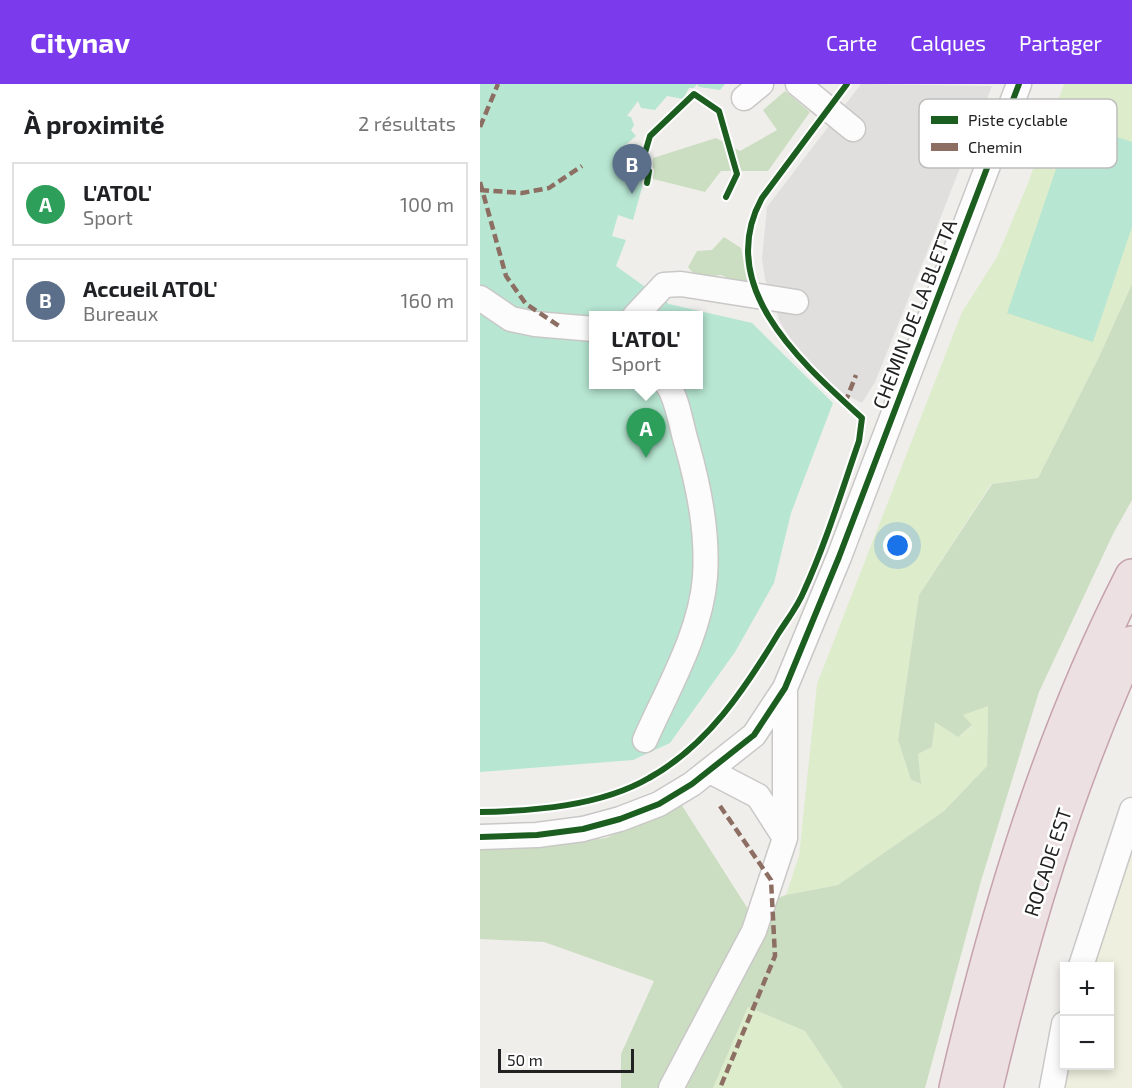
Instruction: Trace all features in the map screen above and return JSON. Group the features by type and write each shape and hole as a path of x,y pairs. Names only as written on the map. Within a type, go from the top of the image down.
{"highway":[{"name":"ROCADE EST","path":"1021,844 1042,783 1077,696 1132,576"},
{"name":"ROCADE EST","path":"986,1088 1012,977 1040,879 1108,696 1132,643"},
{"path":"939,1088 991,890 1021,844"},
{"path":"956,1088 984,968 1021,844"}],"street":[{"path":"798,84 853,129"},
{"name":"CHEMIN DE LA BLETTA","path":"1013,99 1019,84"},
{"name":"CHEMIN DE LA BLETTA","path":"785,688 839,557 987,168"},
{"path":"639,311 664,285 681,284 796,302"},
{"path":"480,298 511,319 534,324 589,329"},
{"path":"645,740 695,622 705,580 706,548 698,483 670,389"},
{"path":"480,837 537,835 583,829 620,819 659,804 711,771 754,735 785,688"},
{"path":"671,1088 754,931 785,838 785,688"},
{"path":"711,771 758,796 785,838"},
{"path":"1083,962 1132,810"},
{"path":"1052,1088 1060,1049"}],"green space":[{"path":"480,84 697,84 694,88 689,88 683,99 667,96 655,110 641,108 638,101 627,116 631,117 634,125 631,130 636,136 623,147 626,156 622,161 633,163 632,168 646,173 633,220 618,215 612,236 626,240 616,266 669,304 700,311 589,311 589,389 703,389 703,312 752,323 833,403 791,513 774,583 735,652 670,743 633,760 480,772"},
{"path":"697,84 725,84 720,90 699,87"},
{"path":"1064,84 1132,84 1132,284 1099,357 1038,478 991,484 919,595 898,740 911,780 920,784 918,754 932,747 935,721 958,737 972,726 963,715 988,705 987,766 944,811 838,885 786,895 799,856 817,684 962,312 997,257 1033,168 1117,168 1117,99 1059,99"},
{"path":"785,91 810,112 768,171 721,171 705,192 653,179 653,158 716,138 740,151 777,130 763,110"},
{"path":"1117,137 1132,142 1132,227 1093,342 1007,313 1056,168 1117,168"},
{"path":"724,237 741,248 749,288 721,275 697,278 688,267 697,251 712,250"},
{"path":"1132,284 1132,500 1113,534 1039,692 981,881 925,1088 843,1088 805,1031 748,1007 713,1088 621,1088 621,1054 654,981 544,942 480,939 480,848 518,849 606,838 681,804 748,909 786,895 838,885 944,811 987,766 988,706 963,715 972,725 958,737 935,722 932,747 918,754 921,784 911,780 898,740 919,595 992,484 1038,478 1099,357"},
{"path":"1132,853 1132,1088 1065,1088 1069,1070 1114,1070 1114,962 1095,962"},
{"path":"748,1007 805,1031 843,1088 713,1088"}],"shaded area":[{"path":"861,84 992,86 987,99 919,99 919,168 960,168 875,382 862,403 844,394 819,373 792,341 780,322 765,279 762,259 767,207"}],"marked path":[{"path":"480,127 498,84"},
{"path":"480,190 522,193 549,188 582,166"},
{"path":"480,182 506,276 526,304 559,326"},
{"path":"845,403 856,375"},
{"path":"720,806 771,880 775,956 720,1088"}],"cycle path":[{"path":"480,812 545,808 589,801 630,787 670,765 689,750 723,715 752,675 802,597 859,441 862,418 815,373 772,321 757,292 749,262 750,231 762,198 847,84"},
{"path":"1013,99 1019,84"},
{"path":"647,183 649,171 641,166 650,136 694,94 719,111 737,174 726,197"},
{"path":"480,837 537,835 583,829 620,819 659,804 692,784 754,735 785,688 839,557 987,168"}],"place":[{"name":"Accueil ATOL'","path":"632,194"},
{"name":"L'ATOL'","path":"646,458"}]}
